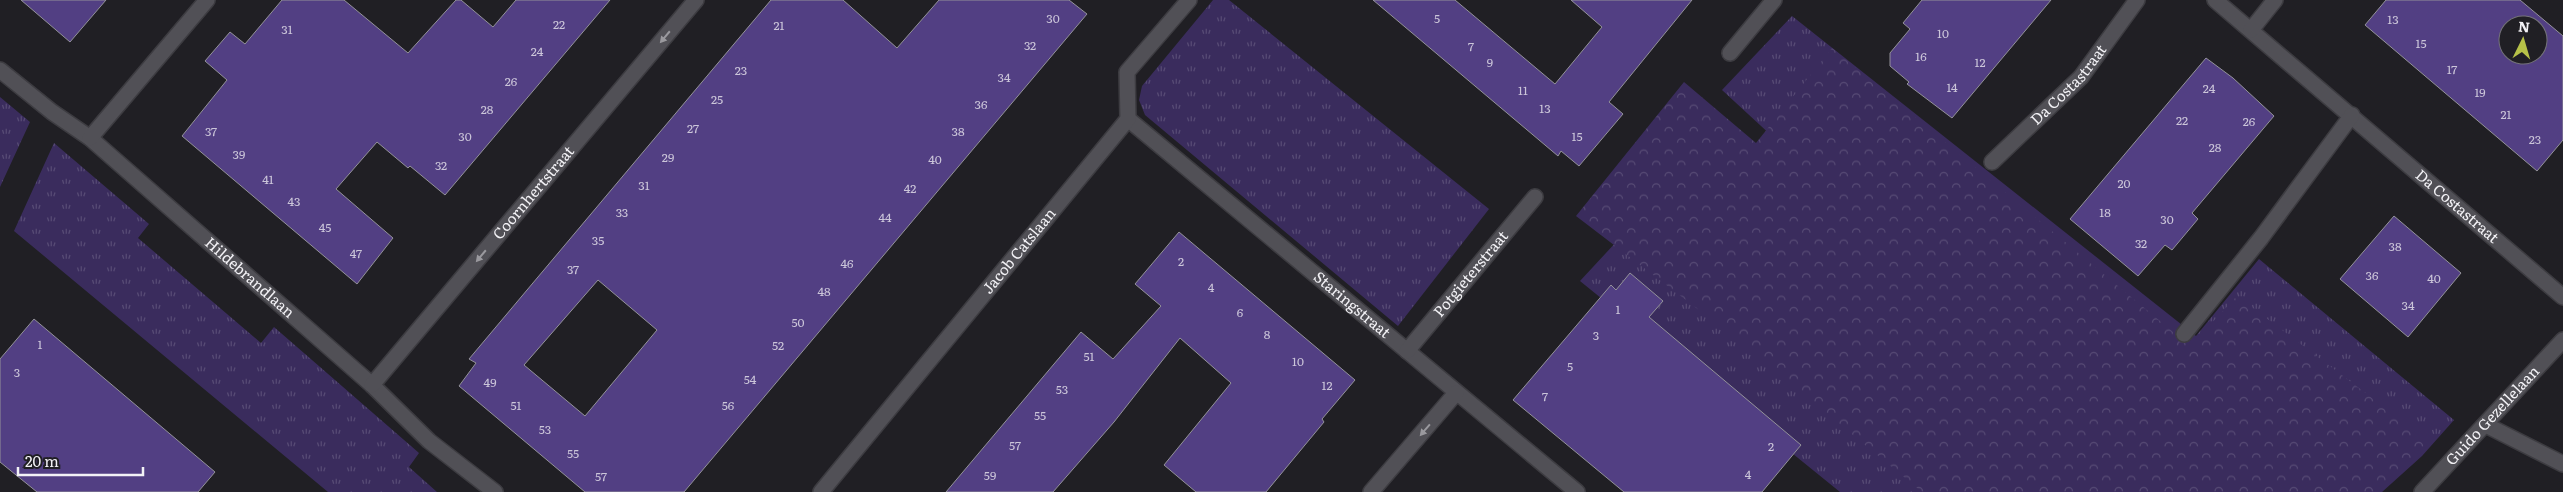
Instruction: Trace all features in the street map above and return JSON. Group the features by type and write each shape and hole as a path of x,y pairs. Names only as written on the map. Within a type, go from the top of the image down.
{"street":[{"path":"90,138 207,0"},
{"name":"Coornhertstraat","path":"372,385 696,0"},
{"path":"1128,119 1127,72 1189,0"},
{"path":"1730,53 1774,0"},
{"name":"Da Costastraat","path":"1992,162 2081,77 2137,0"},
{"name":"Da Costastraat","path":"2215,0 2563,297"},
{"path":"2251,30 2275,0"},
{"name":"Hildebrandlaan","path":"0,70 52,112 90,138 372,385 429,441 495,492"},
{"path":"2184,334 2261,238 2352,115"},
{"name":"Staringstraat","path":"1128,119 1577,492"},
{"name":"Jacob Catslaan","path":"821,492 1128,119"},
{"name":"Potgieterstraat","path":"1407,351 1535,198"},
{"name":"Guido Gezellelaan","path":"2422,492 2563,340"},
{"path":"1371,492 1456,393"},
{"path":"2486,425 2563,464"}],"green space":[{"path":"1213,0 1229,0 1489,209 1398,326 1145,115 1139,100 1142,86"},
{"path":"1792,16 2196,336 2259,259 2454,420 2422,456 2382,492 1840,492 1580,281 1644,212 1836,195 1722,90"},
{"path":"1832,48 2190,346 2237,296 2432,443 2376,492 1922,492 1733,336 1576,216 1684,82 1756,143"},
{"path":"0,97 30,122 0,187"},
{"path":"54,143 149,224 138,238 261,343 274,327 419,453 409,467 437,492 328,492 14,231"}],"building":[{"path":"21,0 106,0 70,42"},
{"path":"282,0 344,0 408,53 456,0 461,0 493,27 516,0 610,0 445,195 377,142 336,189 393,238 357,284 182,136 227,80 205,61 230,32 245,44"},
{"path":"771,0 843,0 897,48 939,0 1069,0 1087,14 684,492 585,492 459,386 476,363 469,359","holes":["598,280 657,330 585,416 524,365"]},
{"path":"1373,0 1455,0 1555,84 1602,27 1571,0 1692,0 1609,102 1623,114 1579,166 1561,151 1558,156"},
{"path":"1922,0 2051,0 1952,118 1907,84 1909,82 1890,66 1890,53 1910,29 1903,23"},
{"path":"2386,0 2520,0 2538,15 2498,15 2498,65 2548,65 2548,23 2563,36 2563,140 2537,171 2365,25"},
{"path":"2206,58 2233,78 2274,116 2192,213 2198,219 2172,250 2165,245 2138,276 2070,219"},
{"path":"2394,216 2461,273 2408,337 2340,279"},
{"path":"1179,232 1355,380 1322,419 1324,422 1266,492 1196,492 1164,465 1231,383 1180,338 1114,422 1053,492 946,492 1081,332 1113,359 1161,306 1135,284"},
{"path":"1630,273 1663,301 1649,317 1801,445 1762,492 1624,492 1513,400 1611,285 1616,290"},
{"path":"34,319 215,472 198,492 37,492 0,462 0,359"}]}
